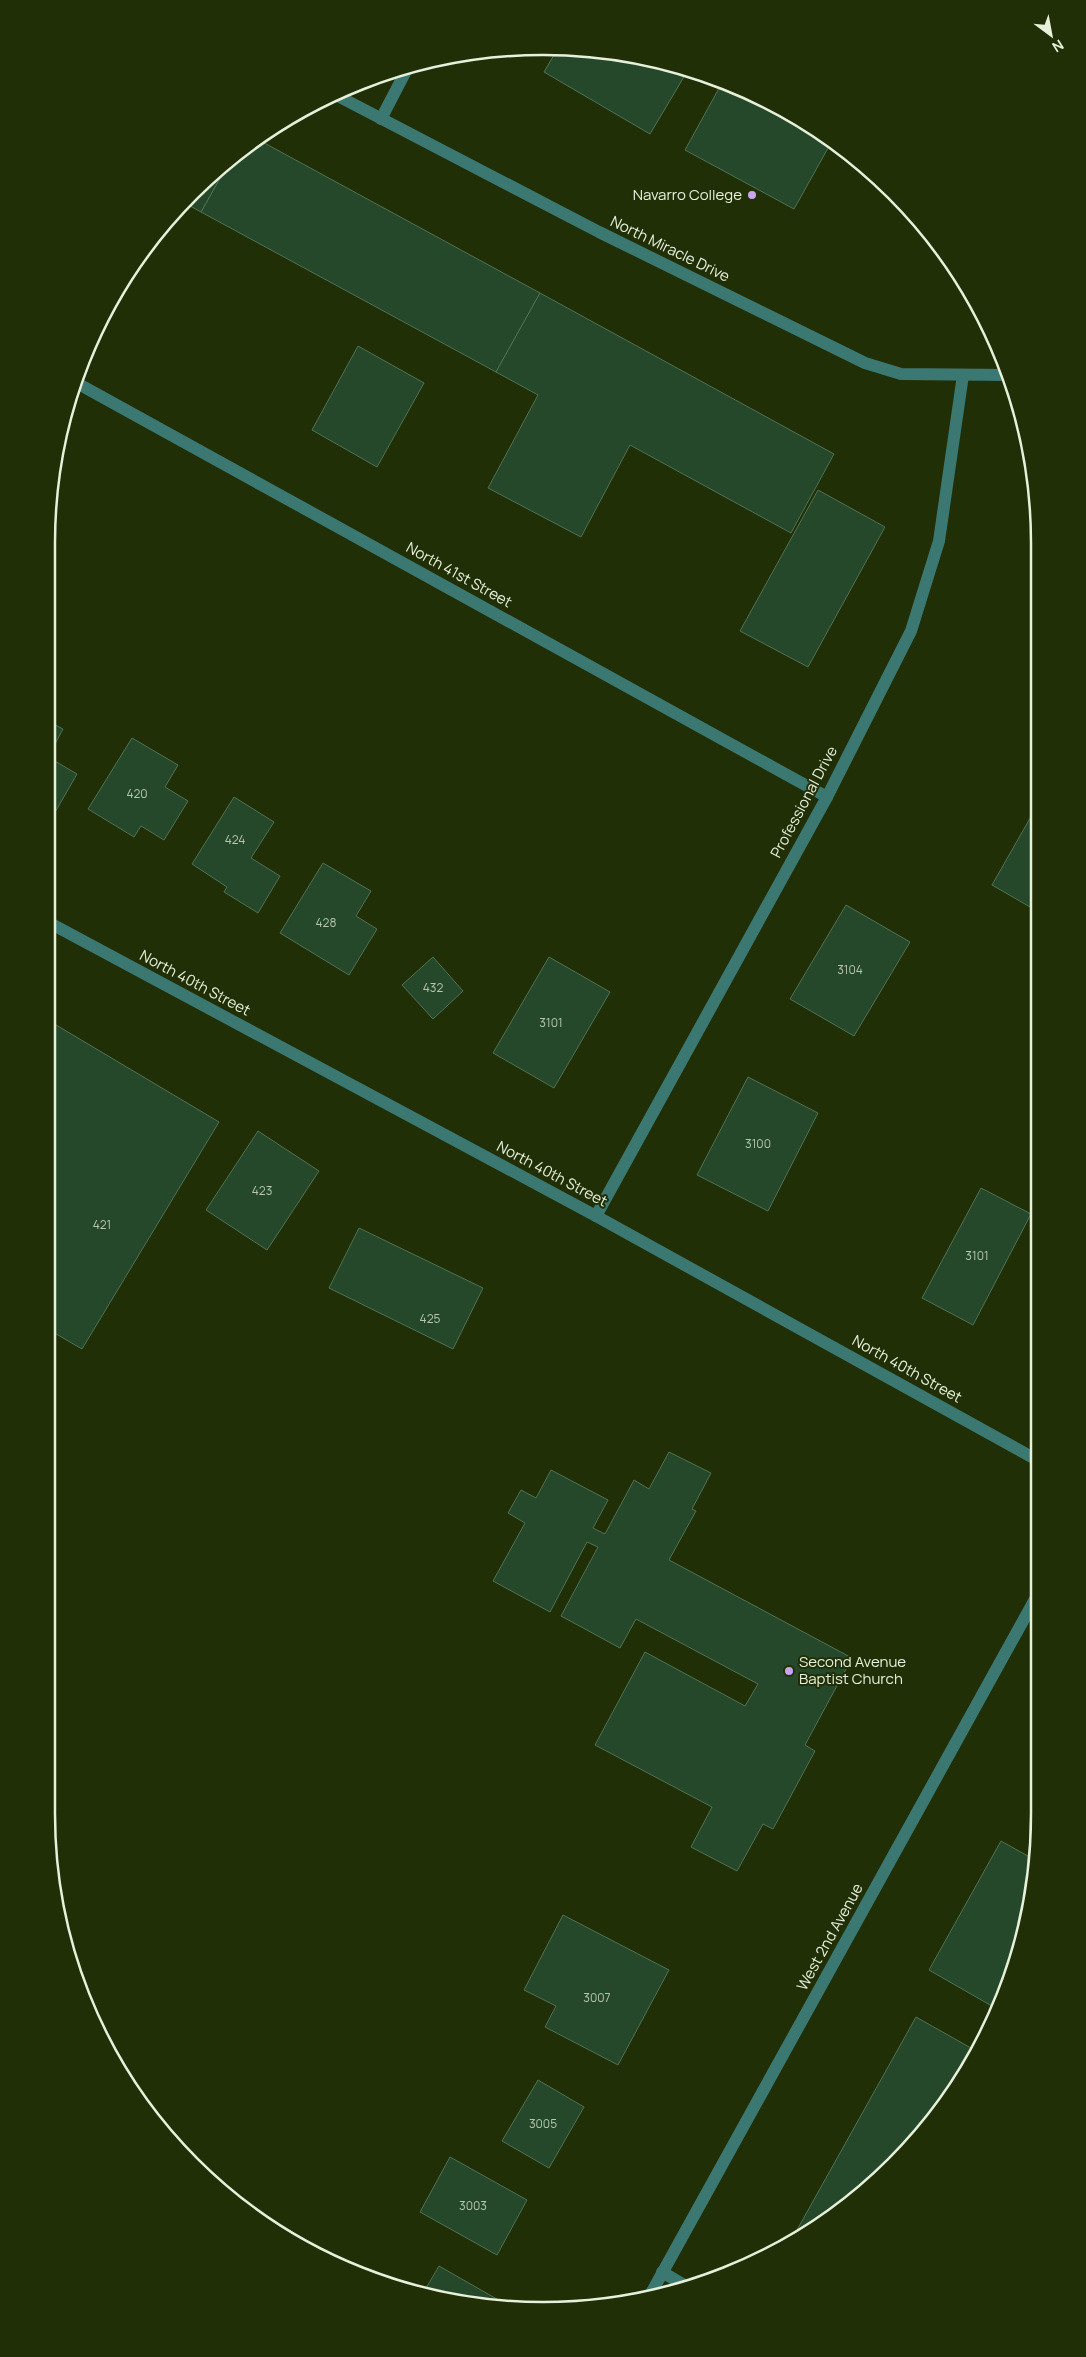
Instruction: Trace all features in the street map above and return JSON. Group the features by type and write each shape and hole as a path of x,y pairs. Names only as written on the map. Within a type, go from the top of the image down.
{"street":[{"path":"381,119 403,76"},
{"name":"North Miracle Drive","path":"342,98 599,232 865,363 901,374 1001,375"},
{"name":"Professional Drive","path":"596,1216 827,797 911,631 939,541 963,374"},
{"name":"North 41st Street","path":"81,385 827,797"},
{"name":"North 40th Street","path":"55,927 596,1216 1031,1457"},
{"name":"West 2nd Avenue","path":"653,2289 1031,1606"},
{"path":"662,2272 679,2282"}],"building":[{"path":"554,55 575,56 638,64 684,76 650,134 544,72"},
{"path":"719,88 759,105 787,120 828,147 794,209 685,150"},
{"path":"264,143 540,293 496,372 201,212 221,176"},
{"path":"221,176 201,212 190,206"},
{"path":"540,293 834,454 791,533 630,445 581,537 488,488 538,395 496,372"},
{"path":"358,346 424,383 377,467 312,430"},
{"path":"818,490 885,527 808,667 740,631"},
{"path":"55,725 63,729 55,744"},
{"path":"132,738 178,765 165,787 188,801 164,840 141,826 134,837 88,809"},
{"path":"55,761 77,774 55,812"},
{"path":"234,797 274,822 251,858 280,876 258,913 224,892 227,887 192,864"},
{"path":"1031,817 1031,908 992,885"},
{"path":"323,863 371,891 356,916 377,929 349,975 280,933"},
{"path":"846,905 910,942 854,1036 790,999"},
{"path":"433,957 463,991 433,1019 402,985"},
{"path":"549,957 610,992 554,1088 493,1053"},
{"path":"55,1024 219,1122 82,1349 55,1333"},
{"path":"748,1077 818,1113 768,1211 697,1175"},
{"path":"258,1131 319,1171 267,1250 206,1210"},
{"path":"981,1188 1031,1214 973,1325 922,1298"},
{"path":"359,1228 483,1288 453,1349 329,1288"},
{"name":"Second Avenue Baptist Church","path":"669,1452 711,1473 692,1509 696,1511 669,1560 852,1658 805,1745 815,1751 773,1829 763,1824 737,1871 691,1847 712,1807 595,1745 645,1652 745,1706 758,1684 636,1619 620,1648 561,1616 598,1547 587,1542 550,1612 493,1581 525,1523 508,1513 521,1490 536,1498 551,1470 608,1500 593,1528 605,1534 634,1480 649,1489"},
{"path":"1001,1841 1029,1857 1022,1909 1005,1971 992,2006 929,1970"},
{"path":"563,1915 669,1970 618,2065 545,2027 556,2006 524,1990"},
{"path":"916,2017 971,2048 949,2085 910,2136 865,2181 796,2231"},
{"path":"538,2080 584,2107 549,2168 502,2141"},
{"path":"450,2157 527,2200 497,2255 420,2212"},
{"path":"439,2266 498,2300 448,2293 426,2287"}],"place":[{"name":"Navarro College","path":"752,195"},
{"name":"Second Avenue Baptist Church","path":"789,1671"}]}
